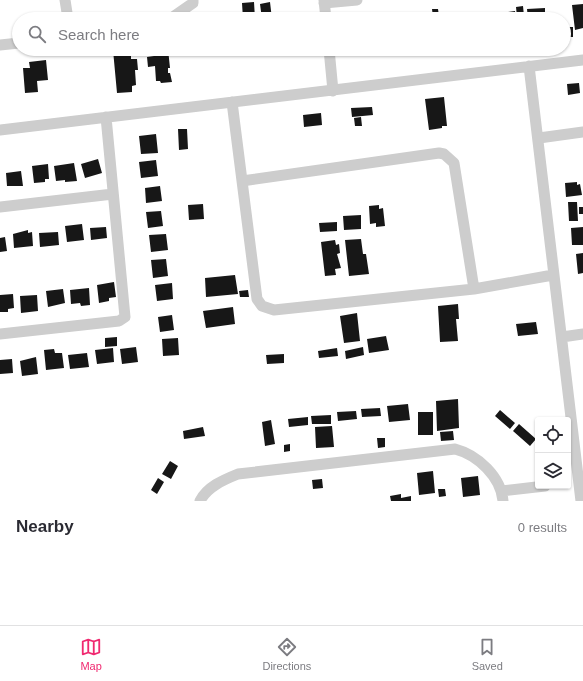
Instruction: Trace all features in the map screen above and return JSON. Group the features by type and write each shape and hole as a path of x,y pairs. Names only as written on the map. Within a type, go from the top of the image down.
{"street":[{"path":"65,0 67,12"},
{"path":"325,12 324,2 357,0"},
{"path":"180,12 195,1"},
{"path":"0,45 12,44"},
{"path":"330,56 333,90"},
{"path":"0,130 106,116 583,60"},
{"path":"529,66 539,138 553,275 562,337 573,483 581,498"},
{"path":"232,102 257,299 267,308 274,310 474,289 553,275"},
{"path":"0,334 119,321 124,319 126,313 106,116"},
{"path":"539,138 583,132"},
{"path":"242,181 439,153 444,154 454,164 474,289"},
{"path":"0,207 114,194"},
{"path":"562,337 583,334"},
{"path":"200,501 202,496 211,488 238,474 455,449 468,454 492,474 499,483 503,496 535,488"}],"building":[{"path":"254,2 255,12 243,12 242,3"},
{"path":"270,2 271,12 261,12 260,4"},
{"path":"583,4 583,28 575,30 572,5"},
{"path":"523,6 524,12 516,12 516,7"},
{"path":"545,8 545,12 527,12 527,9"},
{"path":"432,9 438,9 438,12 432,12"},
{"path":"571,27 573,27 573,37 571,37"},
{"path":"114,56 131,56 131,59 137,59 138,70 135,70 136,85 132,86 132,92 117,93"},
{"path":"169,56 170,68 168,68 168,73 170,73 172,82 161,83 160,81 156,81 155,66 148,67 147,57"},
{"path":"46,60 48,80 37,81 38,92 25,93 23,68 30,68 29,62"},
{"path":"579,83 580,93 568,95 567,84"},
{"path":"444,97 447,126 429,130 425,99"},
{"path":"372,107 373,115 352,117 351,108"},
{"path":"321,113 322,125 304,127 303,115"},
{"path":"361,117 362,126 355,126 354,118"},
{"path":"178,129 187,129 188,149 179,150"},
{"path":"156,134 158,153 141,154 139,136"},
{"path":"98,159 102,173 85,178 81,164"},
{"path":"156,160 158,176 141,178 139,162"},
{"path":"74,163 77,181 56,181 54,166"},
{"path":"48,164 49,179 45,179 45,182 34,183 32,166"},
{"path":"21,171 23,186 7,186 6,173"},
{"path":"577,182 577,185 580,184 582,195 566,197 565,183"},
{"path":"160,186 162,201 146,203 145,188"},
{"path":"568,202 577,202 578,221 569,221"},
{"path":"203,204 204,219 189,220 188,205"},
{"path":"379,205 379,209 383,208 385,226 376,227 376,223 370,224 369,206"},
{"path":"579,207 583,207 583,214 579,214"},
{"path":"161,211 163,226 148,228 146,212"},
{"path":"361,215 361,229 344,230 343,216"},
{"path":"337,222 337,231 320,232 319,223"},
{"path":"82,224 84,240 67,242 65,226"},
{"path":"106,227 107,238 91,240 90,228"},
{"path":"583,227 583,245 572,245 571,228"},
{"path":"28,230 28,233 32,232 33,246 14,248 13,234"},
{"path":"58,232 59,245 40,247 39,233"},
{"path":"166,234 168,250 151,252 149,235"},
{"path":"5,237 7,251 0,252 0,238"},
{"path":"361,239 363,254 366,254 369,274 349,276 345,240"},
{"path":"335,240 336,245 339,244 340,253 337,254 341,268 335,269 336,275 325,276 321,242"},
{"path":"583,253 583,273 578,274 576,254"},
{"path":"166,259 168,276 153,278 151,260"},
{"path":"235,275 238,294 206,297 205,278"},
{"path":"114,282 116,297 109,298 109,301 99,303 97,285"},
{"path":"172,283 173,299 157,301 155,285"},
{"path":"89,288 90,305 81,306 80,303 71,304 70,290"},
{"path":"63,289 65,303 48,307 46,291"},
{"path":"248,290 249,297 240,297 239,291"},
{"path":"13,294 14,308 8,309 8,312 0,312 0,295"},
{"path":"37,295 38,311 21,313 20,296"},
{"path":"458,304 459,319 456,319 458,341 440,342 438,306"},
{"path":"233,307 235,324 206,328 203,311"},
{"path":"357,313 360,341 344,343 340,316"},
{"path":"172,315 174,330 160,332 158,317"},
{"path":"536,322 538,334 518,336 516,324"},
{"path":"386,336 389,350 369,353 367,339"},
{"path":"117,337 117,346 105,347 105,338"},
{"path":"178,338 179,355 163,356 162,339"},
{"path":"136,347 138,362 122,364 120,349"},
{"path":"363,347 364,355 346,359 345,351"},
{"path":"113,348 114,362 97,364 95,350"},
{"path":"337,348 338,356 319,358 318,351"},
{"path":"54,349 55,353 62,353 64,368 46,370 44,350"},
{"path":"87,353 89,367 70,369 68,355"},
{"path":"284,354 284,363 267,364 266,355"},
{"path":"36,357 38,374 22,376 20,361"},
{"path":"12,359 13,373 0,374 0,360"},
{"path":"458,399 459,428 437,431 436,401"},
{"path":"408,404 410,420 389,422 387,406"},
{"path":"380,408 381,416 362,417 361,409"},
{"path":"500,410 515,423 510,429 495,416"},
{"path":"356,411 357,419 338,421 337,412"},
{"path":"418,412 433,412 433,435 418,435"},
{"path":"331,415 331,424 312,424 311,416"},
{"path":"308,417 308,425 289,427 288,419"},
{"path":"271,420 275,444 265,446 262,422"},
{"path":"519,424 535,438 535,440 530,446 513,431"},
{"path":"332,426 334,447 316,448 315,427"},
{"path":"203,427 205,436 184,439 183,431"},
{"path":"453,431 454,440 441,441 440,432"},
{"path":"377,438 385,438 385,447 378,448"},
{"path":"290,444 290,451 284,452 284,445"},
{"path":"170,461 178,466 171,479 162,474"},
{"path":"433,471 435,493 419,495 417,473"},
{"path":"478,476 480,495 463,497 461,478"},
{"path":"158,478 164,482 157,494 151,490"},
{"path":"322,479 323,488 313,489 312,480"},
{"path":"438,489 445,489 446,496 439,497"},
{"path":"401,494 401,498 411,496 411,501 391,501 390,496"}]}
